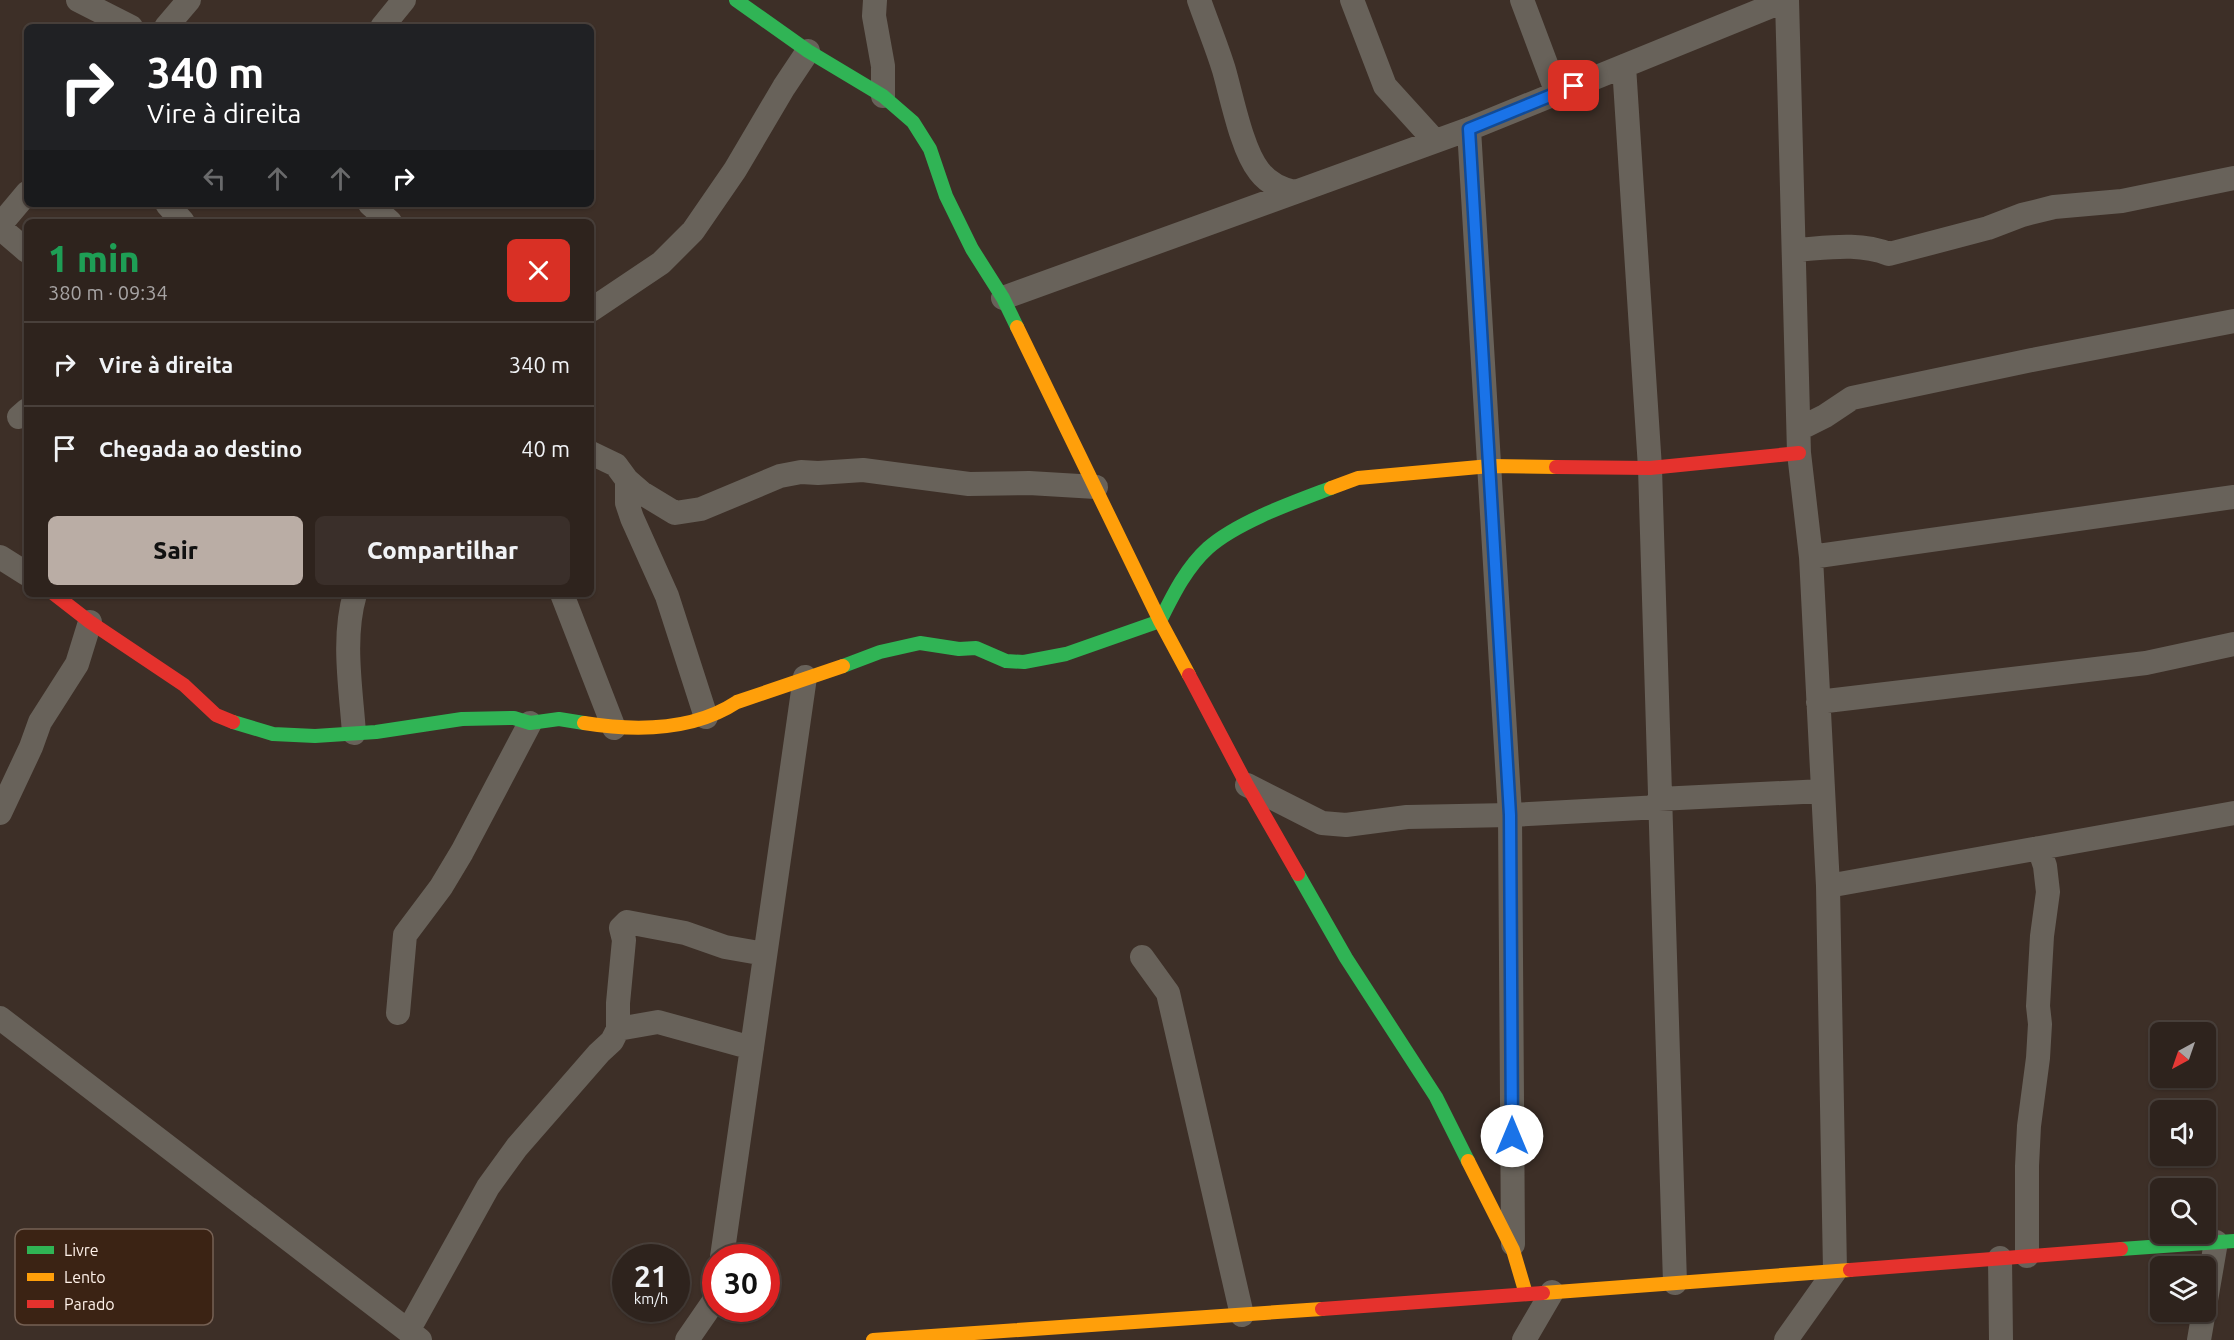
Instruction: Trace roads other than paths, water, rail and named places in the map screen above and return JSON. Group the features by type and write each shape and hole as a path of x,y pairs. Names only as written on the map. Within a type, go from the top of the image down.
{"street":[{"path":"78,0 125,24"},
{"path":"171,24 189,0"},
{"path":"384,24 404,0"},
{"path":"736,0 808,51 883,96 914,122 930,149 946,196 961,228 1003,298 1160,621 1247,785 1346,958 1436,1096 1513,1250 1526,1294"},
{"path":"875,0 874,16 883,66 883,96"},
{"path":"1199,0 1224,68 1240,130 1254,162 1259,172 1271,183 1294,192"},
{"path":"1352,0 1385,86 1435,141"},
{"path":"1522,0 1557,93"},
{"path":"1003,298 1469,129 1786,0 1799,441 1811,557 1828,886 1835,1270 1786,1340"},
{"path":"594,308 661,263 693,231 740,162 808,51"},
{"path":"1624,66 1650,468 1675,1283"},
{"path":"1469,129 1510,815 1513,1250"},
{"path":"1794,250 1857,246 1874,248 1889,254 1988,228 2022,215 2054,207 2122,201 2234,178"},
{"path":"24,197 0,226 24,247"},
{"path":"170,207 180,219"},
{"path":"373,207 387,219"},
{"path":"58,597 90,622 184,685 216,715 245,727 273,734 315,736 462,719 514,718 530,723 559,719 614,728 666,727 722,712 737,702 805,677 852,664 880,652 920,643 958,649 976,648 1006,661 1024,662 1066,654 1160,621 1182,579 1208,548 1241,526 1358,478 1490,466 1650,468 1799,441 1825,416 1852,398 2234,321"},
{"path":"594,454 616,465 627,480 656,504 675,513 700,509 780,476 801,472 863,470 969,484 1029,483 1096,487"},
{"path":"627,480 627,503 667,596 705,717"},
{"path":"1811,557 2234,497"},
{"path":"0,557 24,572"},
{"path":"354,597 351,607 349,641 354,733"},
{"path":"563,597 614,728"},
{"path":"0,813 31,747 40,722 77,664 90,622"},
{"path":"1818,702 2146,663 2234,644"},
{"path":"724,1244 805,677"},
{"path":"398,1013 405,935 441,887 462,852 530,723"},
{"path":"1247,785 1322,824 1346,825 1407,817 1510,815 1823,791"},
{"path":"1828,886 2234,813"},
{"path":"2027,1256 2029,1126 2038,1058 2040,1024 2038,997 2042,936 2048,892 2045,866 2039,848"},
{"path":"2,1025 414,1336 488,1186 517,1147 612,1041 618,1029 624,940 621,928 627,922 685,933 725,947 765,954"},
{"path":"1142,957 1168,993 1242,1315"},
{"path":"618,1029 658,1022 752,1048"},
{"path":"873,1340 1110,1332 1242,1315 2225,1241 2216,1270"},
{"path":"2000,1258 2001,1340"},
{"path":"1524,1340 1552,1292"},
{"path":"687,1340 702,1318"},
{"path":"2199,1340 2202,1322"}]}
